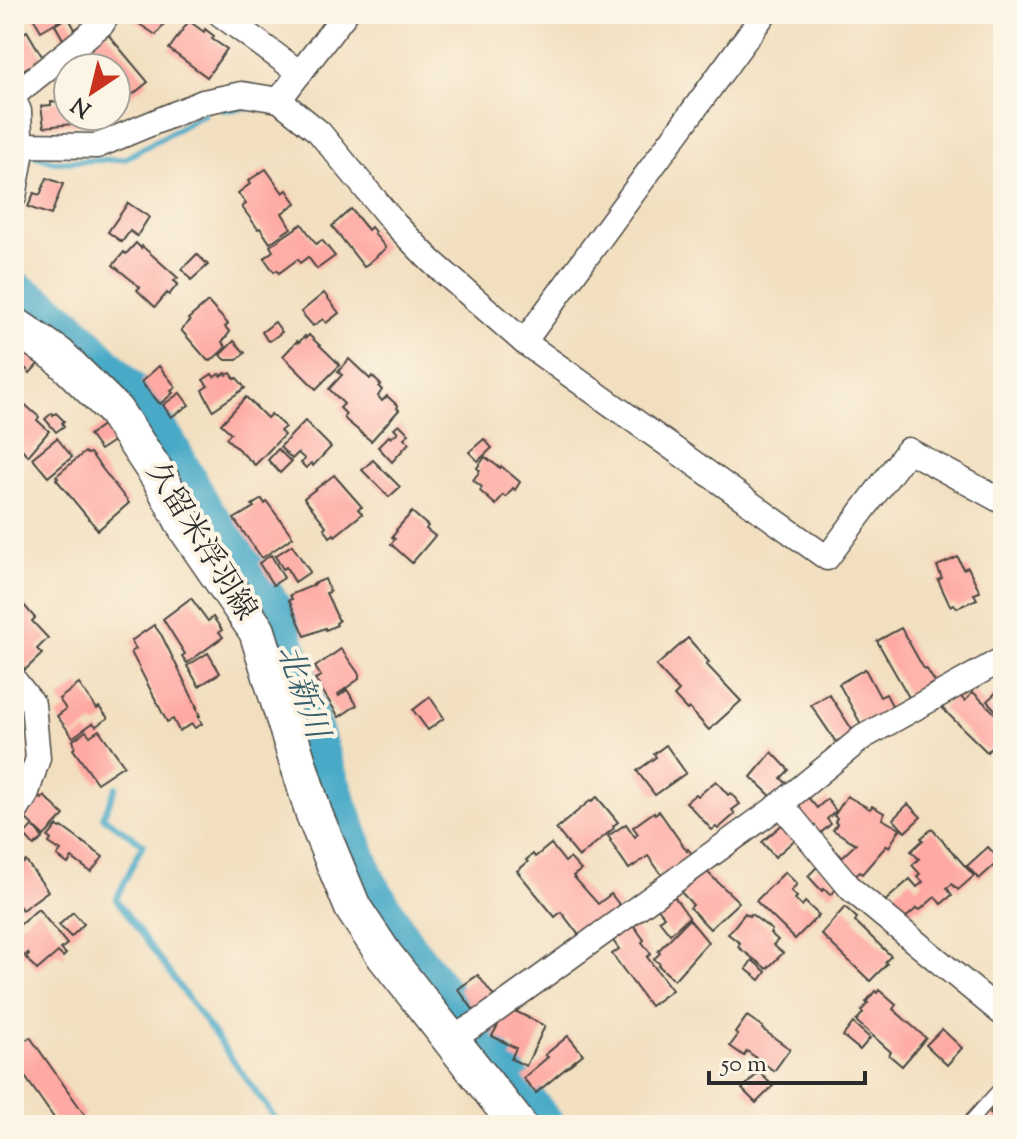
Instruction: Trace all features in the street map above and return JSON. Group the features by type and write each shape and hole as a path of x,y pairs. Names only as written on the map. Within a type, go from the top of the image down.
{"main road":[{"name":"久留米浮羽線","path":"14,325 58,355 115,411 161,480 187,529 257,631 314,814 353,908 385,956 463,1032 518,1125"}],"street":[{"path":"14,197 20,158 19,111 14,98 102,24 108,14"},
{"path":"220,14 300,73"},
{"path":"279,100 345,14"},
{"path":"524,342 764,14"},
{"path":"20,158 97,146 203,102 242,94 279,100 319,132 395,224 431,261 524,342 827,558 908,450 1003,502"},
{"path":"463,1032 781,804 863,737 1003,659"},
{"path":"14,680 33,704 38,758 26,795 14,814"},
{"path":"781,804 851,889 1003,1014"}],"lane":[{"path":"967,1125 1003,1085"}],"building":[{"path":"31,14 70,14 41,31"},
{"path":"124,14 171,14 156,35"},
{"path":"68,17 76,31 63,39 55,25"},
{"path":"189,21 204,32 205,29 214,36 212,39 227,49 207,77 169,49"},
{"path":"27,31 43,58 18,73 14,65 14,38"},
{"path":"106,32 123,52 82,52"},
{"path":"132,63 148,82 132,95"},
{"path":"52,102 52,126 44,127 41,106 51,105"},
{"path":"266,169 283,193 287,190 296,203 282,213 291,228 270,243 242,207 246,204 238,193 250,184 248,181"},
{"path":"47,178 63,184 51,215 28,207 34,193 40,195"},
{"path":"128,203 149,217 137,236 130,231 122,242 108,232"},
{"path":"351,209 368,230 371,227 386,248 364,267 332,226"},
{"path":"302,224 316,244 322,240 335,256 317,269 308,257 300,263 298,259 279,273 277,270 274,272 264,258 273,251 270,246"},
{"path":"136,243 178,278 174,281 178,284 155,307 137,290 140,287 113,265"},
{"path":"197,254 208,265 191,280 182,269"},
{"path":"324,293 339,313 326,323 323,319 313,326 301,312"},
{"path":"208,302 228,324 225,327 230,332 222,342 226,347 211,361 181,330 190,321 188,319"},
{"path":"275,322 282,332 267,340 262,332"},
{"path":"309,335 340,365 316,389 283,356 297,341"},
{"path":"234,341 245,353 237,360 226,360 220,355"},
{"path":"27,350 40,362 30,373 17,360"},
{"path":"349,359 381,385 378,396 382,401 387,396 398,406 399,410 371,441 346,420 346,414 340,408 344,404 329,389 342,375 338,372"},
{"path":"159,366 176,387 160,404 141,382"},
{"path":"231,373 245,388 213,410 202,390 208,386 203,380 212,374 214,377"},
{"path":"180,393 189,405 171,417 163,405"},
{"path":"14,395 39,417 37,420 49,431 28,456 14,440"},
{"path":"246,397 267,418 271,414 285,427 280,431 284,435 255,465 226,438 231,433 221,424"},
{"path":"52,413 64,421 64,426 56,432 45,419"},
{"path":"305,421 331,447 313,466 311,463 306,468 301,463 305,459 298,453 292,459 280,447"},
{"path":"104,424 115,440 100,450 89,435"},
{"path":"399,424 409,434 404,438 409,443 392,462 378,447 398,432 394,428"},
{"path":"57,438 72,457 48,477 32,458"},
{"path":"484,439 492,448 478,461 469,452"},
{"path":"278,449 291,462 280,473 268,460"},
{"path":"85,452 90,453 129,503 98,530 56,479"},
{"path":"485,457 520,482 496,505 473,480"},
{"path":"373,460 400,487 389,497 362,470"},
{"path":"334,475 362,507 358,509 362,514 330,537 324,528 326,526 304,498"},
{"path":"262,499 293,537 262,558 234,519"},
{"path":"412,512 435,536 412,563 391,544 396,530"},
{"path":"292,545 310,572 295,582 275,556"},
{"path":"271,555 284,578 273,585 259,563"},
{"path":"958,557 963,569 968,567 980,592 974,594 977,599 957,608 954,604 950,606 938,580 942,578 937,566"},
{"path":"325,579 330,592 326,593 339,621 326,630 305,636 289,600 292,599 290,595"},
{"path":"191,598 208,621 213,617 223,637 187,663 182,656 185,654 163,619"},
{"path":"23,604 35,618 32,621 48,638 37,649 42,654 25,670 14,657 14,612"},
{"path":"154,625 197,707 202,724 195,728 192,724 179,731 173,719 167,722 131,652 136,649 131,641"},
{"path":"901,628 935,682 928,686 931,690 911,701 877,641"},
{"path":"688,638 709,662 706,664 741,701 709,730 674,696 679,691 656,666"},
{"path":"341,649 359,674 359,679 338,694 347,690 357,705 339,717 315,679 321,676 315,667"},
{"path":"208,653 220,673 199,686 187,666"},
{"path":"865,669 880,697 886,694 895,711 863,728 839,684"},
{"path":"79,684 97,709 99,707 108,718 96,726 93,723 73,737 57,716 66,709 59,699"},
{"path":"1003,686 1003,718 987,701"},
{"path":"973,692 1003,721 1003,739 1001,737 987,752 942,708 957,693 965,701"},
{"path":"829,694 855,734 841,743 839,740 836,742 811,705"},
{"path":"430,697 444,718 428,730 413,710"},
{"path":"99,730 124,765 97,783 73,749 73,740 86,731 90,736"},
{"path":"666,745 686,773 655,795 637,771"},
{"path":"772,752 789,770 781,778 787,784 773,798 751,777"},
{"path":"716,781 740,804 732,810 735,814 718,829 712,830 686,802"},
{"path":"806,795 817,808 827,799 836,811 827,819 831,824 816,837 792,808"},
{"path":"44,796 64,815 44,836 24,817"},
{"path":"847,796 884,813 882,819 900,829 889,847 887,845 862,874 860,872 853,878 833,856 837,852 842,857 856,844 833,830 837,824 834,816"},
{"path":"597,797 618,822 579,857 556,829"},
{"path":"908,804 921,817 905,832 893,819"},
{"path":"659,811 695,858 665,879 648,856 629,869 608,836 626,824 635,837 638,834 633,827"},
{"path":"784,823 797,838 775,857 762,842"},
{"path":"32,826 43,838 34,846 24,835"},
{"path":"57,826 103,857 91,872 72,858 68,864 57,856 61,851 49,843 51,840 48,837"},
{"path":"932,829 974,876 958,890 952,884 947,888 952,895 941,904 935,897 902,921 884,902 910,879 917,887 923,882 912,865 919,859 911,851"},
{"path":"551,844 565,862 570,858 581,870 573,876 598,904 611,894 621,907 582,939 561,912 555,917 517,871 533,854 535,857"},
{"path":"988,847 1000,860 979,879 967,866"},
{"path":"26,861 48,891 22,910 14,902 14,870"},
{"path":"819,865 839,887 830,895 808,876"},
{"path":"705,870 739,902 710,929 690,908 693,905 681,892"},
{"path":"785,872 797,884 791,891 797,897 795,899 802,906 805,902 819,915 795,939 756,901"},
{"path":"673,895 689,917 670,934 659,920 664,916 657,907"},
{"path":"845,907 891,956 870,981 821,934"},
{"path":"38,909 67,944 61,949 66,954 63,957 58,952 37,970 26,958 28,953 23,957 15,947 18,944 14,940 14,930"},
{"path":"73,912 84,924 71,937 59,925"},
{"path":"745,913 772,930 770,933 778,940 773,945 783,953 767,969 738,947 740,943 728,934"},
{"path":"689,919 708,942 674,980 654,959"},
{"path":"632,923 651,954 647,957 672,990 650,1006 612,954 619,949 611,938"},
{"path":"752,960 766,972 760,980 746,969"},
{"path":"478,975 495,998 475,1012 458,989"},
{"path":"879,990 896,1005 893,1009 926,1038 902,1066 856,1021 863,1013 861,1011 866,1002"},
{"path":"509,1008 545,1026 526,1066 511,1059 516,1048 492,1036 498,1025 495,1023"},
{"path":"747,1016 790,1049 774,1071 747,1051 744,1056 730,1046"},
{"path":"853,1023 870,1038 860,1050 843,1036"},
{"path":"942,1029 962,1048 947,1065 926,1045"},
{"path":"568,1036 583,1054 536,1093 523,1078"},
{"path":"30,1037 85,1115 70,1125 59,1125 14,1061 14,1047"},
{"path":"759,1072 773,1086 756,1103 742,1089"},
{"path":"1003,1097 1003,1125 986,1125 993,1116 990,1113"}],"waterway":[{"path":"295,103 337,44"},
{"path":"223,110 255,107"},
{"path":"33,155 54,162 124,159 204,114"},
{"name":"北新川","path":"14,289 66,324 133,393 167,442 204,509 271,604 367,881 405,944 546,1125"},
{"path":"116,787 103,817 143,844 116,899 280,1125"}]}
